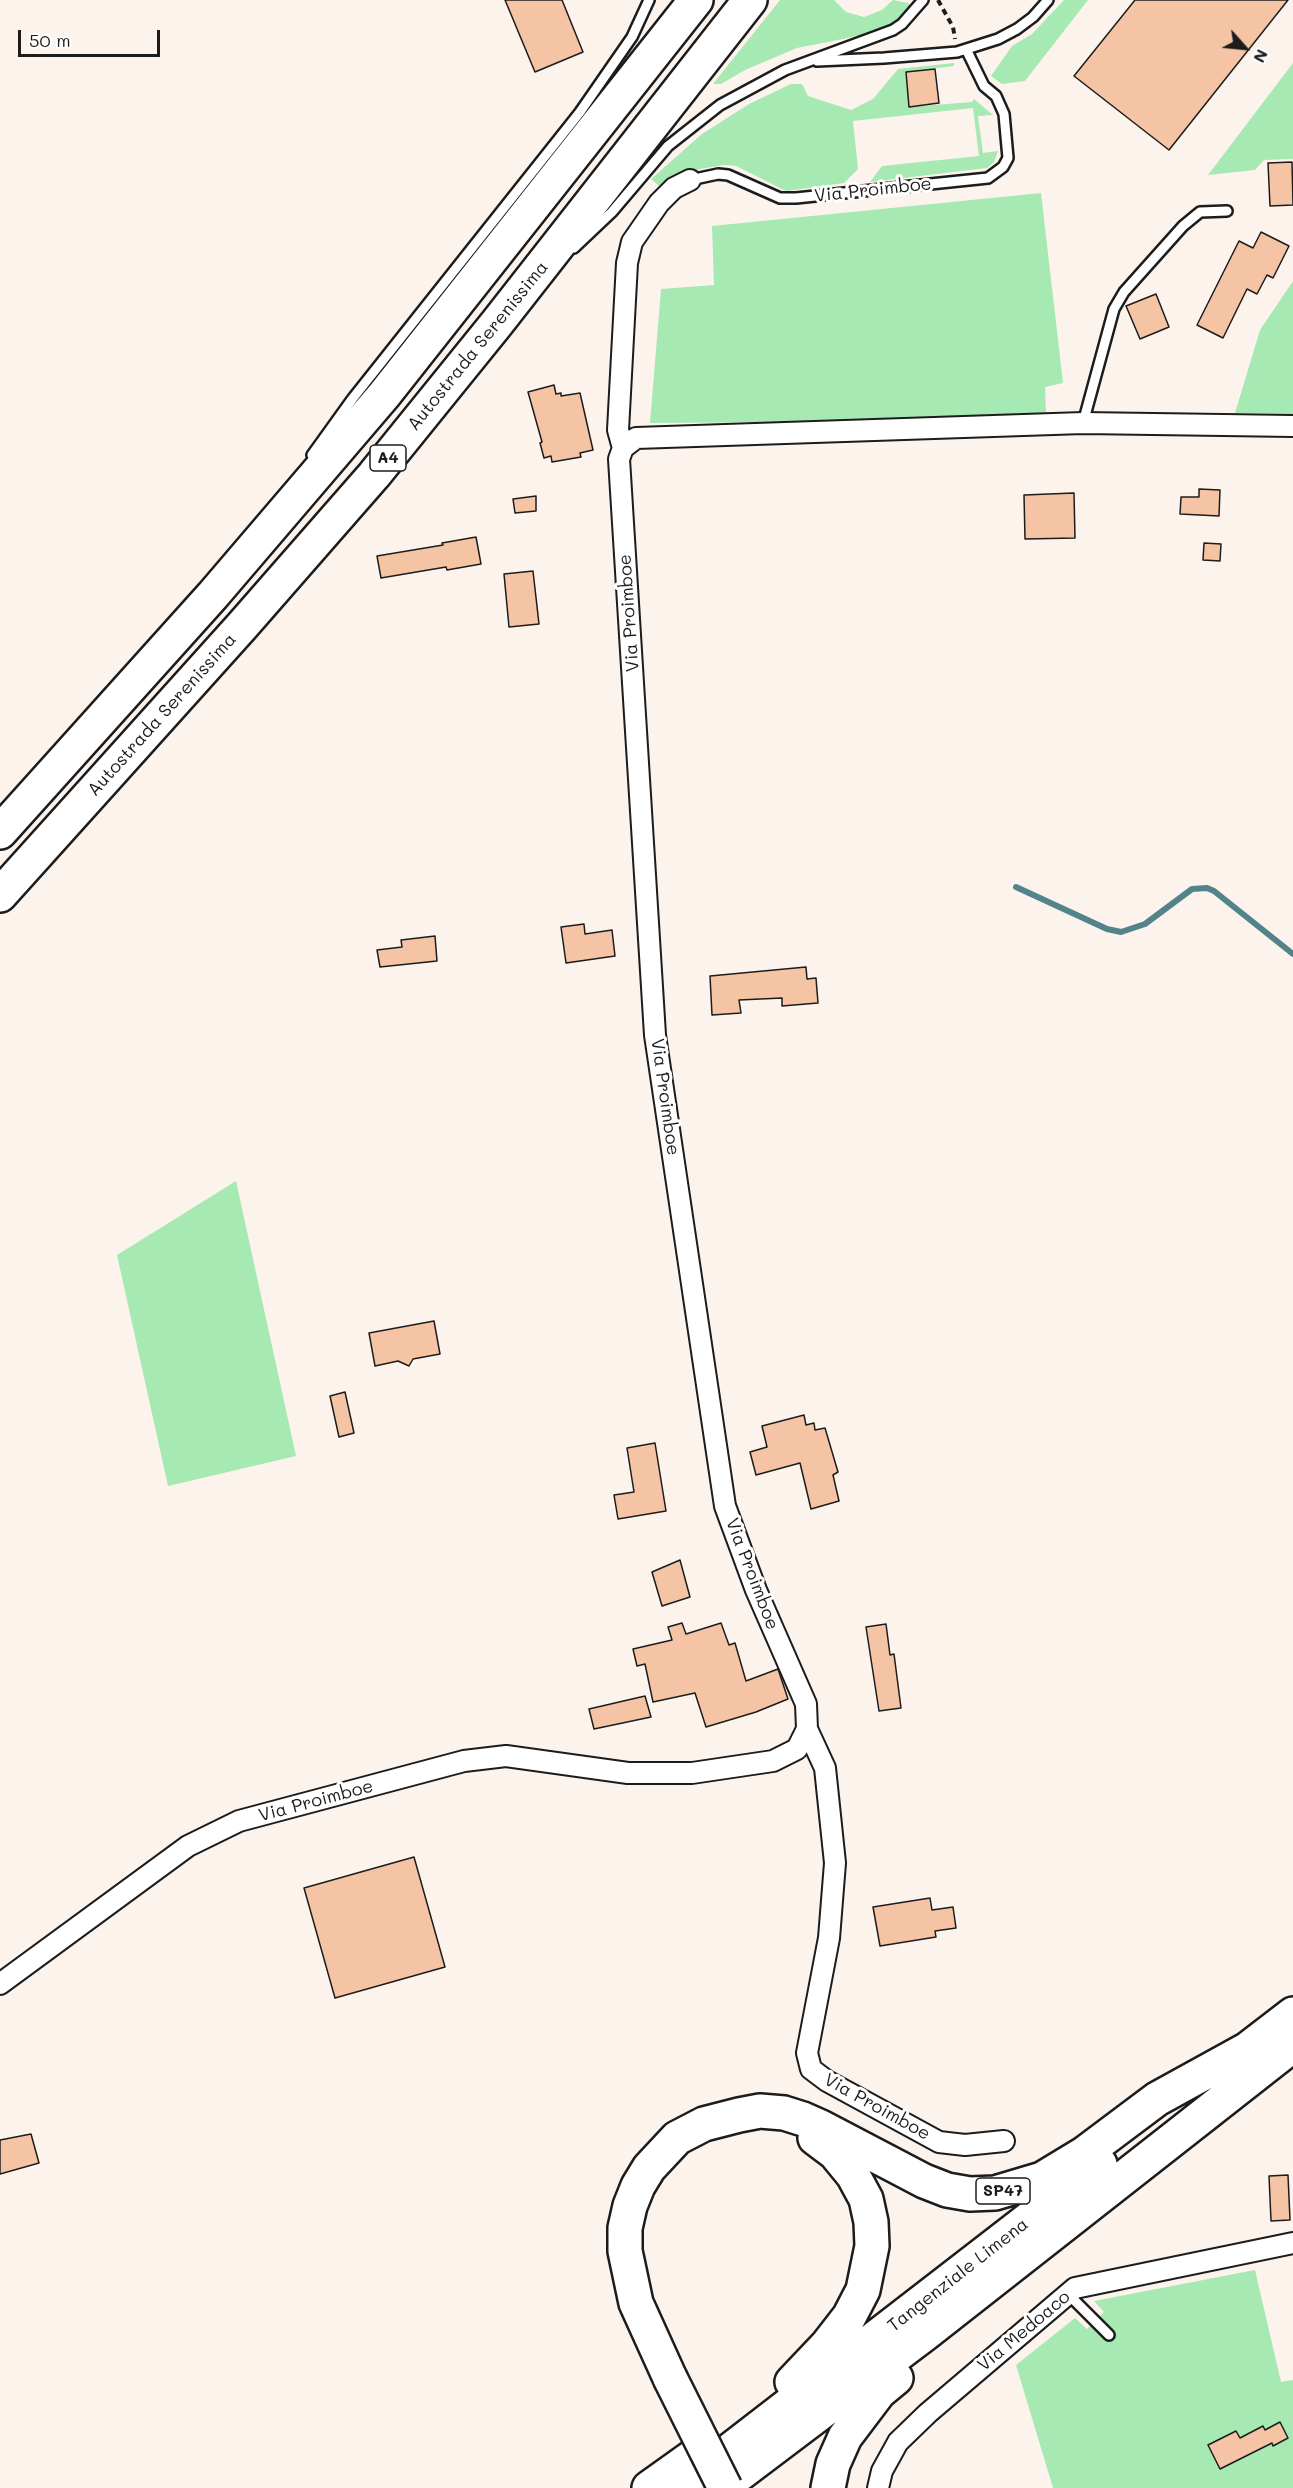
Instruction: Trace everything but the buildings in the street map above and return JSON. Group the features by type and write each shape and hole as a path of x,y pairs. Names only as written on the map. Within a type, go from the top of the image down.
{"highway":[{"name":"A4","path":"0,832 213,595 384,395 696,0"},
{"name":"Autostrada Serenissima","path":"0,895 242,626 366,484 497,323 750,0"},
{"name":"Tangenziale Limena","path":"676,2488 749,2435 1293,2014"},
{"name":"Tangenziale Limena","path":"723,2488 1293,2045"},
{"name":"SP47","path":"723,2488 636,2303 625,2251 625,2228 638,2186 649,2168 677,2138 704,2124 760,2111 803,2118 924,2181 948,2190 970,2194 995,2193 1042,2178 1085,2154 1157,2100 1246,2050"},
{"name":"SP47","path":"649,2488 724,2436 783,2390 849,2317 863,2290 869,2269 872,2246 871,2222 866,2199 853,2175 835,2153 813,2137 782,2124 739,2115"},
{"path":"828,2488 833,2464 845,2437 879,2392 984,2306 1082,2211"}],"street":[{"name":"Via Proimboe","path":"690,180 674,188 659,203 632,242 627,263 618,430 623,448 619,459 655,1035 725,1506 756,1590 806,1704 807,1729 825,1768 835,1863 829,1938 807,2054 811,2069 827,2080 939,2142 965,2145 1004,2141"},
{"path":"623,448 636,438 1083,423 1293,426"},
{"name":"Via Proimboe","path":"0,1984 188,1846 239,1821 474,1760 506,1756 628,1773 692,1773 773,1761 797,1749 807,1729"},
{"name":"Via Medoaco","path":"878,2488 882,2471 898,2442 928,2413 1075,2288 1293,2243"}],"lane":[{"path":"306,464 353,398 580,112 632,37 649,0"},
{"path":"563,260 612,212 668,146 693,124 754,85 809,61 893,30 903,24 923,0"},
{"path":"809,61 898,57 966,49 998,39 1017,29 1033,17 1048,0"},
{"name":"Via Proimboe","path":"690,180 718,174 728,175 780,198 796,198 988,178 1003,167 1008,158 1004,114 996,96 984,86 966,49"},
{"path":"1083,423 1114,309 1124,292 1183,226 1200,212 1227,211"},
{"path":"497,323 555,267"},
{"path":"213,595 279,501"},
{"path":"1068,2293 1108,2335"}],"path":[{"path":"938,0 953,27 955,42"}],"green space":[{"path":"780,0 834,0 846,12 864,17 882,10 893,0 910,5 893,24 868,34 797,48 745,70 721,84 713,84"},
{"path":"1064,0 1088,0 1025,81 1002,84 991,76 1012,46 1032,34"},
{"path":"954,63 954,66 906,72 909,107 972,102 974,99 993,115 978,116 983,153 998,151 994,162 987,168 870,182 882,166 979,156 973,108 853,121 858,169 844,183 786,191 736,166 724,165 674,177 659,186 651,179 702,134 749,104 791,84 802,84 808,96 851,110 873,99 898,69"},
{"path":"1293,63 1293,159 1264,160 1255,170 1208,175"},
{"path":"1041,193 1063,383 1045,387 1046,413 930,421 650,423 661,289 714,285 712,226"},
{"path":"1293,281 1293,414 1235,413 1260,330"},
{"path":"236,1181 296,1456 168,1486 117,1255"},
{"path":"1255,2270 1281,2382 1293,2380 1293,2488 1053,2488 1016,2365 1075,2318 1087,2329 1104,2312 1094,2301"}],"waterway":[{"path":"1016,887 1107,929 1121,932 1145,924 1192,889 1207,888 1214,891 1293,954"}]}
